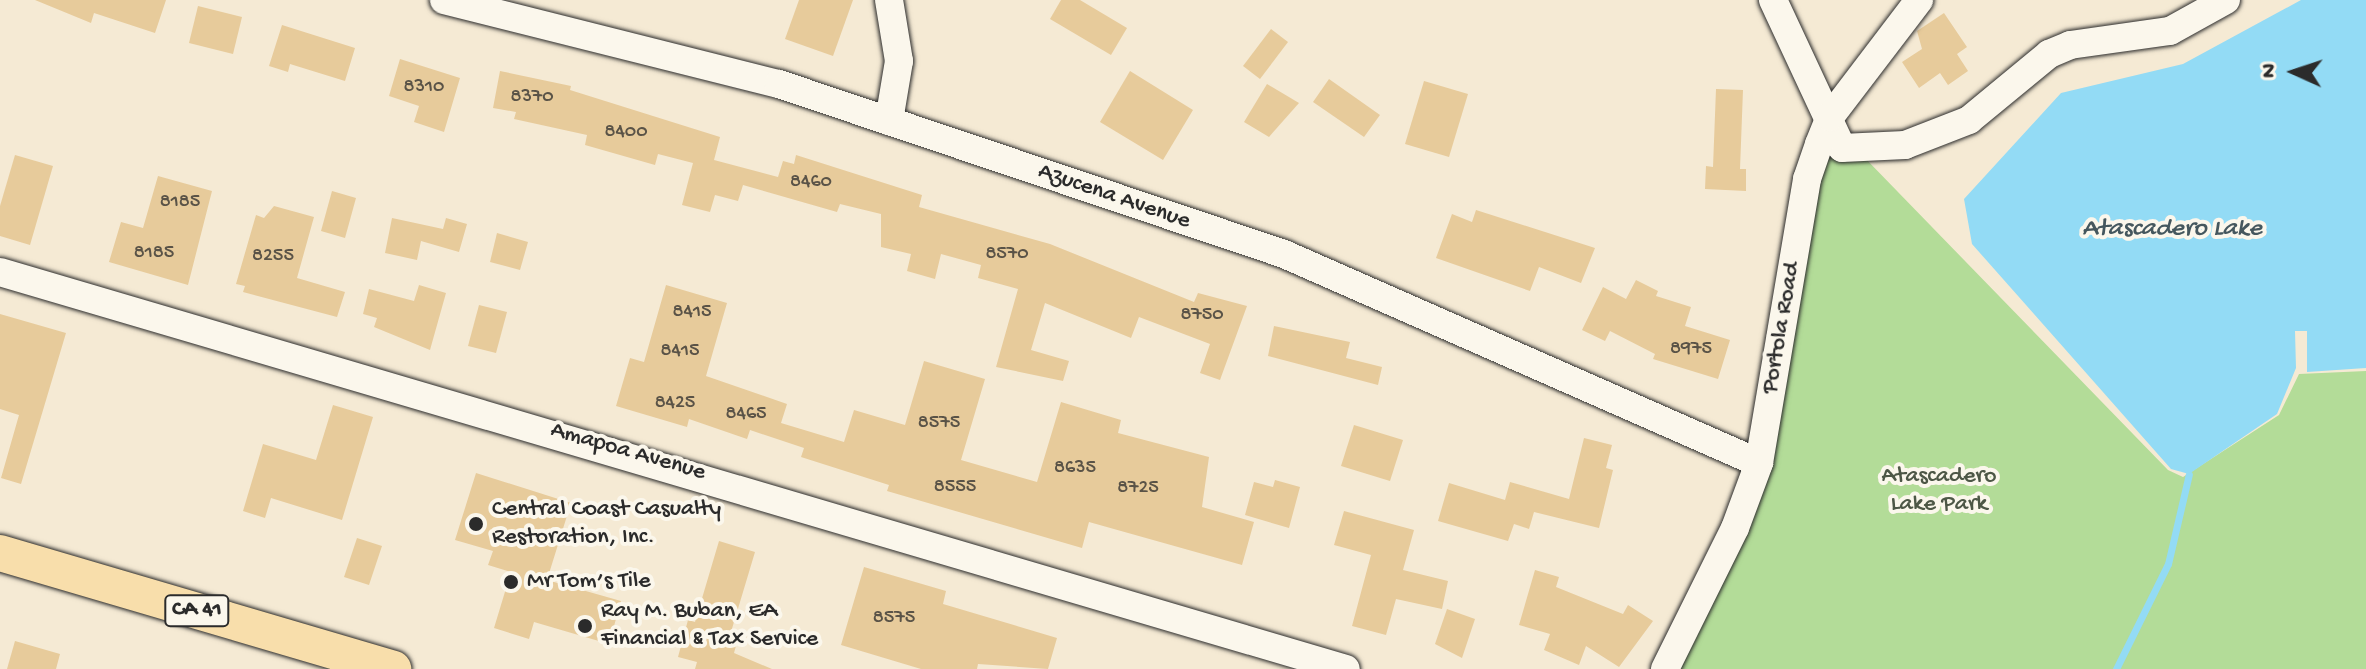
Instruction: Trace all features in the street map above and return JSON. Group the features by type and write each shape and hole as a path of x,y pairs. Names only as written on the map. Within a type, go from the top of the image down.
{"main road":[{"name":"CA 41","path":"0,553 393,669"}],"street":[{"name":"Azucena Avenue","path":"444,0 748,75 1284,254 1759,463"},
{"path":"889,0 899,61 889,121"},
{"path":"1773,0 1842,148 1905,145 1969,120 2049,54 2070,45 2170,31 2226,0"},
{"name":"Portola Road","path":"1665,669 1735,528 1759,463 1807,179 1830,117 1919,0"},
{"name":"Amapoa Avenue","path":"0,272 911,536 1346,669"}],"green space":[{"name":"Atascadero Lake Park","path":"1830,122 2168,470 2183,477 2279,415 2299,374 2366,371 2366,669 1663,669 1764,459"}],"water":[{"name":"Atascadero Lake","path":"2301,0 2366,0 2366,368 2307,372 2307,331 2295,331 2296,368 2277,414 2189,474 2171,469 1972,244 1964,199 2061,93 2183,64"}],"building":[{"path":"35,0 166,0 155,33 94,13 91,23"},
{"path":"799,0 853,0 833,56 785,39"},
{"path":"1061,0 1080,0 1127,28 1111,55 1050,19"},
{"path":"198,6 242,17 233,54 189,43"},
{"path":"1944,13 1967,47 1957,54 1968,71 1948,85 1940,73 1919,88 1902,62 1922,49 1917,31"},
{"path":"282,25 355,48 345,81 290,64 288,72 269,66"},
{"path":"1271,29 1288,42 1260,79 1243,66"},
{"path":"400,59 460,78 444,132 414,122 419,106 389,96"},
{"path":"500,71 571,86 570,90 720,137 714,160 778,177 783,161 794,164 796,155 922,195 919,207 1050,244 1194,302 1198,293 1247,306 1220,380 1200,373 1210,344 1139,317 1131,338 1045,303 1031,350 1069,361 1063,381 996,367 1018,289 978,278 981,265 941,254 935,279 907,271 911,254 881,247 881,214 840,204 837,212 743,185 738,201 715,195 710,212 682,205 693,163 658,154 655,165 585,145 587,135 514,119 516,112 493,108"},
{"path":"1130,71 1193,110 1163,160 1100,122"},
{"path":"1329,79 1380,115 1364,137 1313,102"},
{"path":"1424,81 1468,94 1449,157 1405,144"},
{"path":"1267,84 1299,103 1269,137 1244,122"},
{"path":"1716,89 1743,90 1740,169 1746,169 1746,191 1705,189 1706,166 1713,167"},
{"path":"15,155 53,166 30,245 0,236 0,206"},
{"path":"158,176 212,191 188,285 109,262 121,222 143,228"},
{"path":"332,191 356,198 345,238 321,231"},
{"path":"274,206 314,217 297,278 345,292 337,317 243,292 245,286 236,284 256,215 264,218"},
{"path":"1476,210 1595,248 1581,283 1539,267 1530,291 1436,258 1452,214 1472,222"},
{"path":"392,218 443,229 446,218 467,224 459,252 421,241 417,260 385,253"},
{"path":"497,233 528,242 520,270 490,262"},
{"path":"1636,280 1658,291 1656,296 1691,307 1685,326 1730,340 1718,379 1653,359 1655,354 1610,331 1605,341 1582,330 1603,287 1626,299"},
{"path":"419,285 446,293 430,350 374,327 377,318 363,314 369,289 414,301"},
{"path":"666,285 727,303 706,376 787,404 781,423 844,442 854,410 905,425 924,361 985,379 961,460 1037,482 1061,402 1121,420 1118,433 1209,457 1202,507 1254,522 1242,565 1089,522 1082,548 887,491 889,485 801,457 804,448 750,430 747,439 689,419 687,427 616,406 630,358 644,362"},
{"path":"479,305 507,312 496,353 468,346"},
{"path":"0,314 66,333 21,484 1,478 19,415 0,409"},
{"path":"1274,326 1350,342 1346,358 1382,367 1378,385 1268,356"},
{"path":"333,405 373,417 342,520 271,498 265,518 243,511 263,444 316,460"},
{"path":"1354,425 1403,440 1390,481 1341,466"},
{"path":"1584,438 1612,445 1606,468 1613,470 1599,528 1534,512 1529,529 1514,524 1508,541 1438,521 1449,483 1505,500 1510,482 1569,499"},
{"path":"476,473 571,503 547,580 621,601 609,644 534,622 529,639 494,628 511,572 488,565 493,551 455,540"},
{"path":"1275,480 1300,487 1289,528 1245,515 1254,482 1273,487"},
{"path":"1344,511 1414,530 1403,570 1448,581 1442,609 1396,599 1386,635 1352,626 1371,555 1334,545"},
{"path":"357,538 382,546 369,585 344,577"},
{"path":"719,541 755,552 731,632 739,635 734,653 772,669 695,669 697,662 678,657 688,620 695,622"},
{"path":"864,567 946,591 943,604 1057,638 1048,669 978,664 977,669 921,669 841,645"},
{"path":"1535,570 1559,577 1556,587 1623,614 1628,605 1653,621 1619,667 1586,646 1579,665 1544,650 1550,634 1519,625"},
{"path":"1447,609 1475,619 1462,658 1435,644"},
{"path":"15,641 60,654 56,669 7,669"}],"waterway":[{"path":"2116,669 2168,564 2189,474"}],"place":[{"name":"Central Coast Casualty Restoration, Inc.","path":"476,524"},
{"name":"Mr Tom’s Tile","path":"511,582"},
{"name":"Ray M. Buban, EA Financial & Tax Service","path":"585,626"}]}
